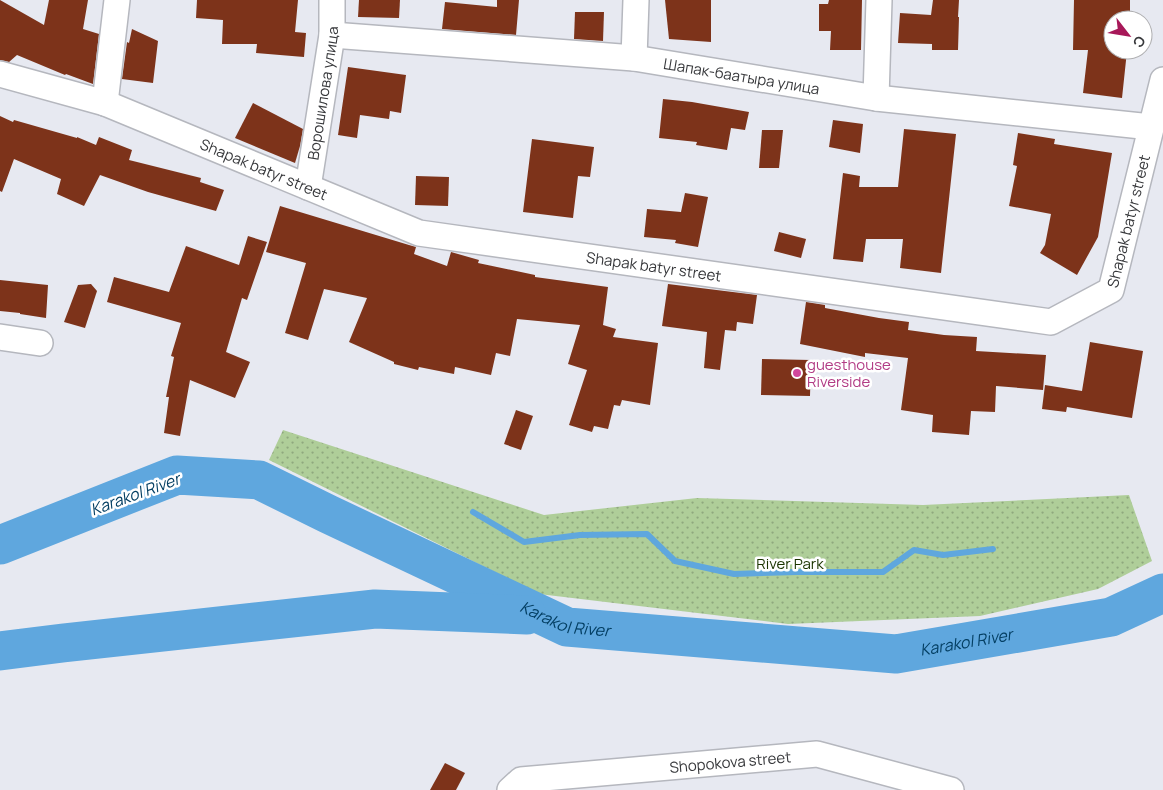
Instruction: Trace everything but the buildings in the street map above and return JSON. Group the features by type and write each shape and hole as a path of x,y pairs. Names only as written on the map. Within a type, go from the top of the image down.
{"street":[{"path":"105,103 117,0"},
{"name":"Ворошилова улица","path":"308,187 332,35 332,0"},
{"path":"634,58 636,0"},
{"path":"876,98 878,0"},
{"name":"Шапак-баатыра улица","path":"332,35 634,58 876,98 1151,127"},
{"name":"Shapak batyr street","path":"0,74 105,103 419,233 1051,322 1111,290 1163,80"},
{"path":"0,337 40,344"},
{"name":"Shopokova street","path":"510,790 521,780 817,754 951,790"}],"green space":[{"name":"River Park","path":"283,430 544,515 697,498 923,505 1129,495 1152,561 1098,589 980,616 788,624 539,594 269,460"}],"waterway":[{"name":"Karakol River","path":"0,545 177,475 259,480 567,627 896,654 1111,617 1163,593"},
{"path":"473,512 524,542 580,535 647,534 675,561 734,574 883,572 914,550 943,555 993,549"},
{"path":"0,651 375,609 527,615"}],"place":[{"name":"guesthouse Riverside","path":"797,373"}]}
